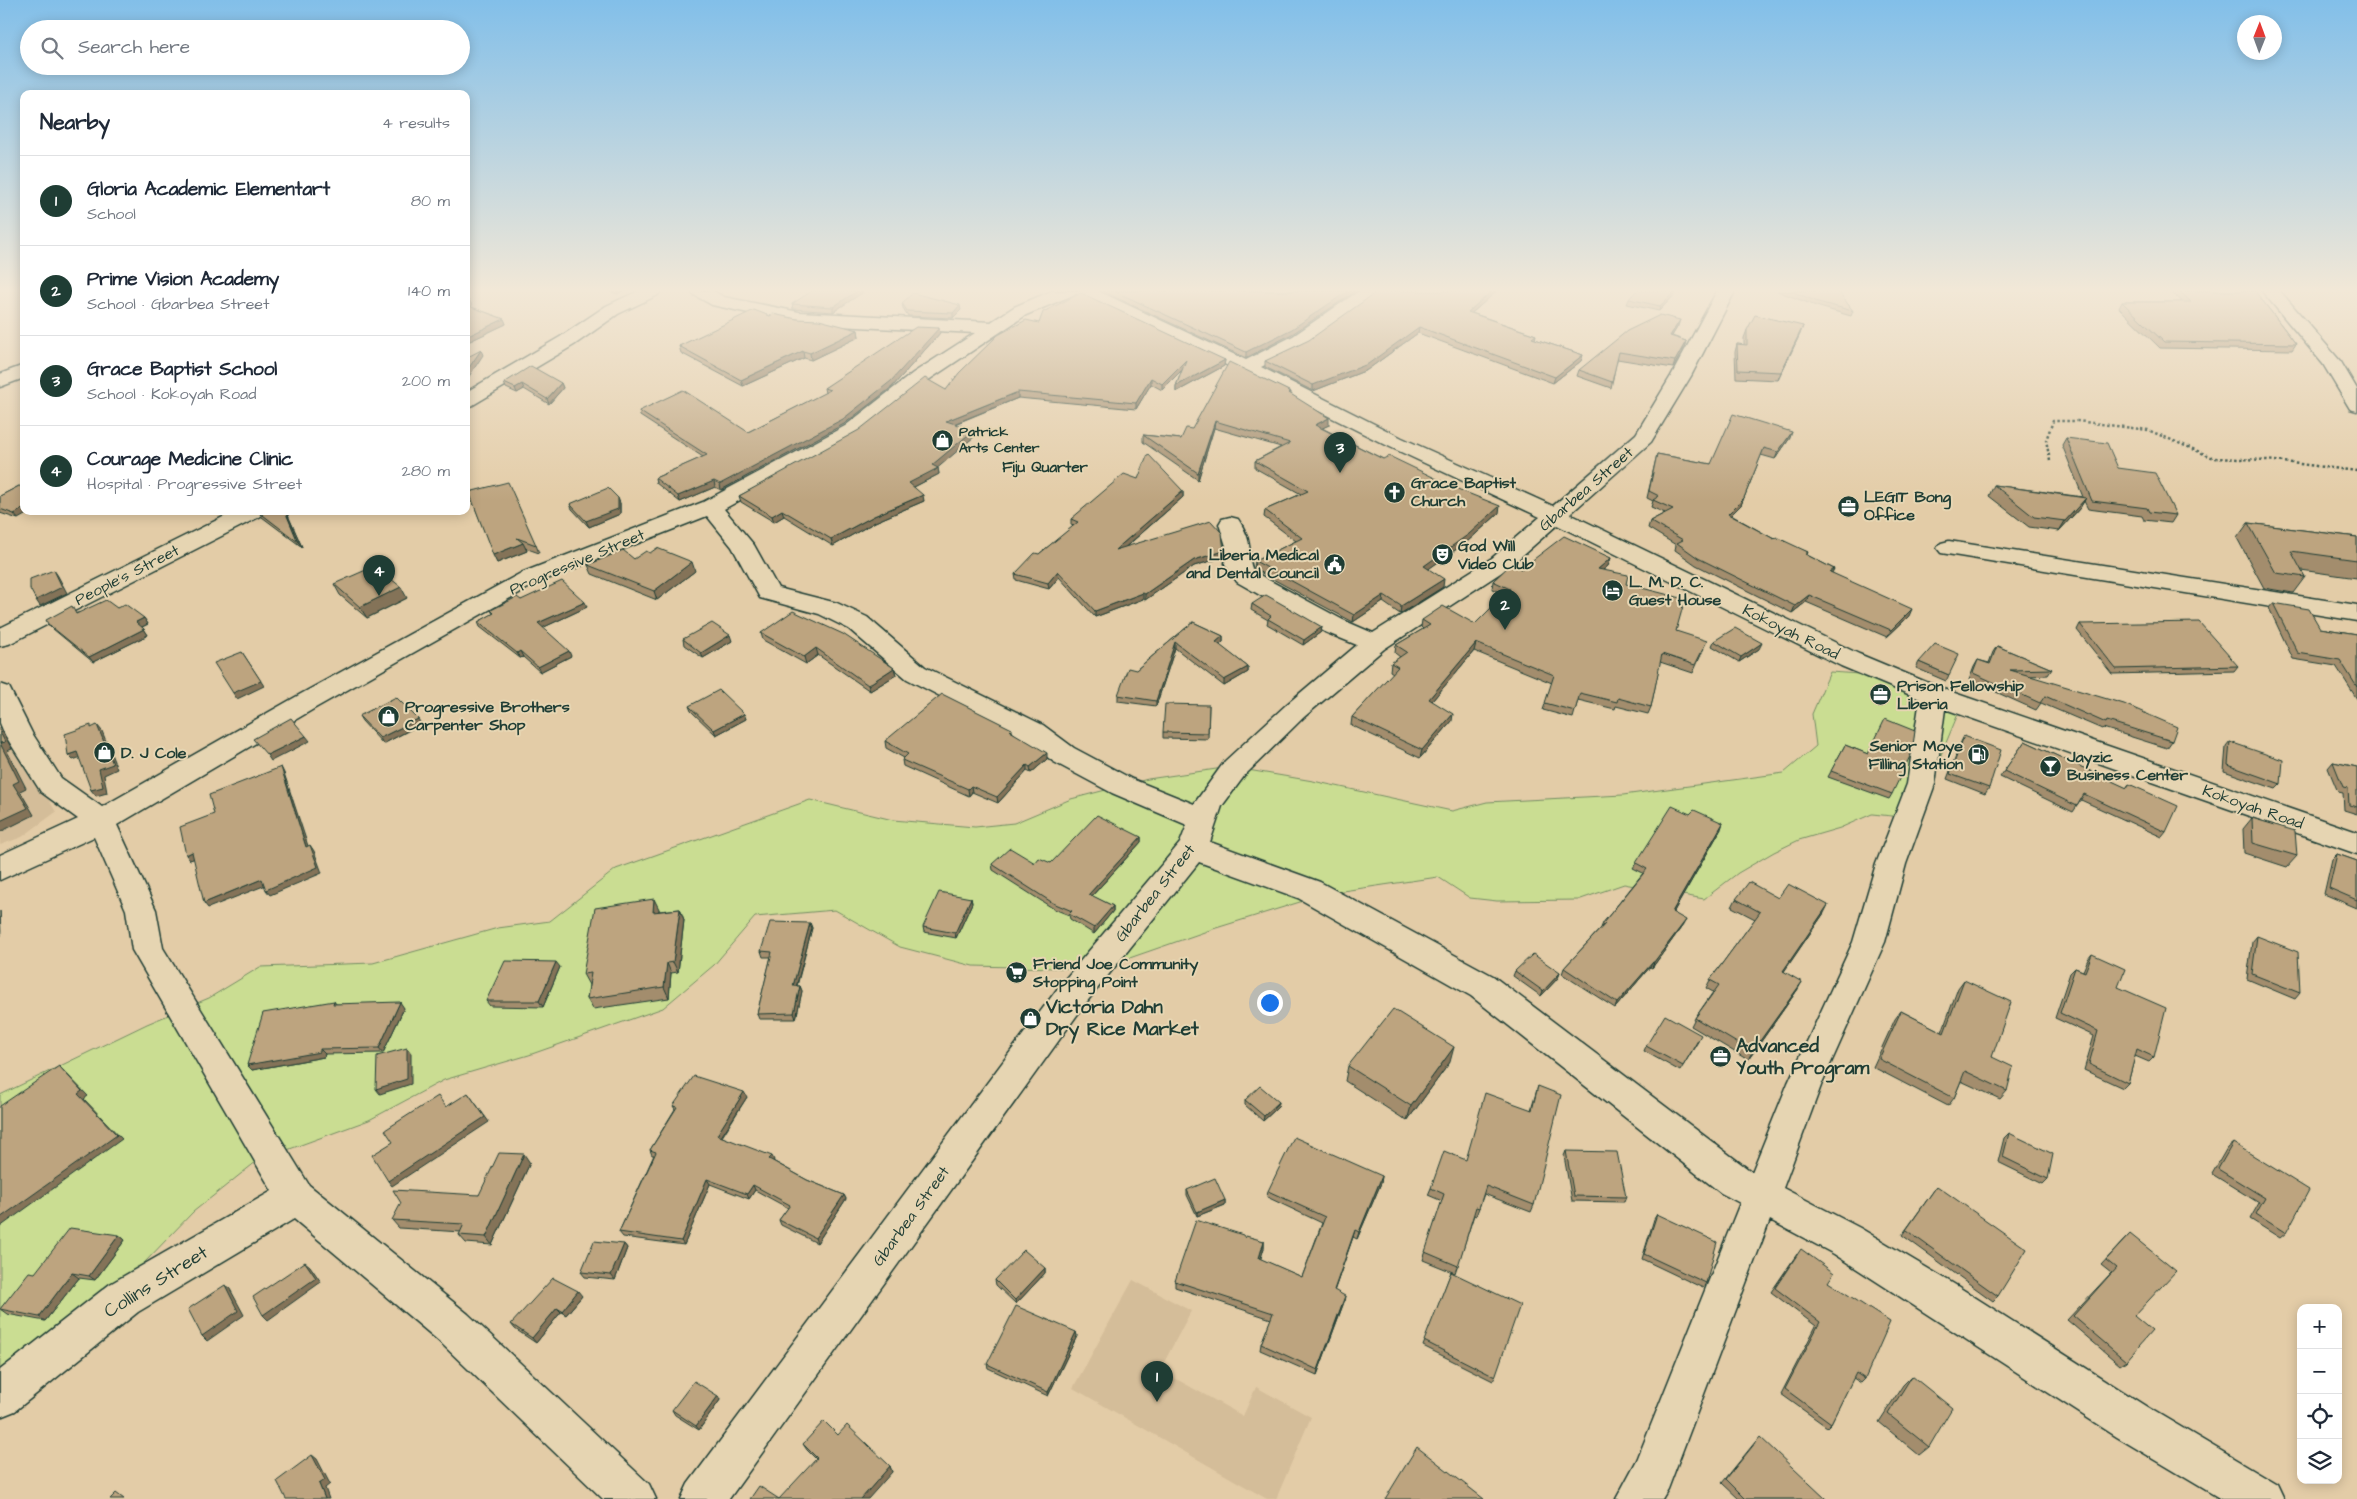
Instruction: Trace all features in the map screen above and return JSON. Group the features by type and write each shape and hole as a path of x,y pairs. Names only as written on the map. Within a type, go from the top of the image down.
{"street":[{"path":"470,399 535,361"},
{"name":"Progressive Street","path":"0,868 101,821 308,701 529,578 711,507 852,430 920,377 945,361"},
{"name":"Kokoyah Road","path":"1231,361 1395,442 1556,516 1810,642 1934,695 2357,843"},
{"path":"1246,368 1260,361"},
{"name":"Gbarbea Street","path":"703,1499 1073,994 1198,834 1210,803 1234,768 1295,711 1375,642 1500,563 1644,438 1689,361"},
{"path":"2330,361 2357,405"},
{"path":"0,381 20,373"},
{"path":"711,507 742,545 769,593 828,608 858,623 916,673 1033,732 1064,755 1122,786 1198,834 1309,890 1482,986 1734,1180 1761,1197 1847,1241 1940,1298 2132,1422 2262,1499"},
{"name":"People's Street","path":"0,638 245,515"},
{"path":"1230,524 1238,546 1237,564 1245,577 1334,626 1375,642"},
{"path":"1949,548 2357,613"},
{"path":"0,693 19,735 51,785 101,821 141,910 148,950 296,1197 454,1328 634,1499"},
{"path":"1638,1499 1653,1474 1805,1084 1869,942 1891,864 1921,784 1934,695"},
{"name":"Collins Street","path":"0,1396 124,1298 296,1197"}],"path":[{"path":"2050,461 2046,440 2053,421 2077,421 2148,430 2214,458 2267,460 2357,471"}],"shaded area":[{"path":"0,708 19,748 56,812 22,837 0,845"},
{"path":"1133,1280 1191,1311 1160,1370 1243,1416 1256,1387 1311,1417 1276,1499 1267,1499 1073,1388"}],"green space":[{"path":"1830,672 1873,675 1958,714 1928,786 1912,818 1872,814 1840,828 1799,840 1738,873 1704,899 1624,884 1578,900 1497,901 1470,898 1438,877 1329,893 1213,929 1098,969 973,966 900,947 835,910 755,917 714,965 663,1008 529,1055 444,1080 369,1120 257,1161 193,1212 97,1312 0,1383 0,1095 147,1024 209,998 260,967 373,963 498,928 550,921 616,869 810,800 893,820 975,827 1014,823 1071,799 1148,779 1230,767 1313,781 1452,811 1487,802 1623,795 1784,773 1816,746 1812,714"}],"building":[{"path":"706,361 782,361 741,380"},
{"path":"865,361 909,361 891,381 843,419 720,484 714,481 678,496 655,478 707,455 639,411 683,390 748,432 830,390 824,388"},
{"path":"971,361 1185,361 1162,384 1151,378 1136,403 1018,392 946,421 974,430 932,465 938,468 909,483 923,495 874,516 831,539 782,510 772,516 739,496 859,430 925,378 946,390"},
{"path":"1186,361 1223,361 1176,386"},
{"path":"1265,361 1372,361 1313,385"},
{"path":"1511,361 1575,361 1555,377"},
{"path":"1590,361 1617,361 1612,382 1579,370"},
{"path":"1738,361 1786,361 1781,372 1738,370"},
{"path":"1229,362 1291,392 1289,393 1329,418 1315,425 1383,459 1389,456 1460,490 1500,506 1469,534 1424,566 1444,579 1401,606 1384,595 1354,615 1255,561 1302,538 1265,510 1308,491 1255,461 1290,443 1215,421 1198,473 1143,435 1181,439 1186,428 1192,429"},
{"path":"531,366 561,383 547,399 522,384 515,388 504,383"},
{"path":"1733,414 1792,432 1778,452 1764,448 1744,498 1728,514 1774,539 1776,537 1808,552 1805,554 1834,569 1830,572 1912,609 1891,630 1809,595 1795,606 1698,558 1677,543 1683,540 1650,521 1673,509 1653,500 1659,496 1649,491 1657,454 1711,464"},
{"path":"2066,438 2107,443 2118,468 2155,473 2176,515 2149,512 2147,508 2092,501"},
{"path":"1148,454 1183,491 1115,550 1211,521 1222,533 1224,551 1194,560 1145,594 1143,593 1095,611 1058,571 1048,583 1015,574 1035,553 1039,554 1078,522 1071,519 1124,474 1138,479"},
{"path":"508,482 536,545 517,538 523,543 493,555 470,492"},
{"path":"1994,485 2086,498 2065,521 2034,517"},
{"path":"20,486 20,510 14,514 0,509 0,496"},
{"path":"608,488 618,498 618,509 586,521 570,504"},
{"path":"263,515 287,515 298,542"},
{"path":"2248,523 2357,537 2357,560 2291,551 2305,577 2276,573"},
{"path":"1564,536 1611,558 1598,569 1628,575 1626,584 1685,599 1676,631 1707,641 1695,665 1662,654 1651,707 1618,698 1617,702 1580,693 1575,711 1545,703 1554,675 1476,643 1429,699 1453,714 1422,750 1352,717 1398,667 1391,663 1407,652 1396,645 1430,625 1422,620 1443,606 1475,624 1510,589 1493,581 1511,564 1521,569"},
{"path":"657,548 692,562 654,591 588,565 623,550 634,559 646,551 650,553"},
{"path":"375,566 401,587 360,607 334,584"},
{"path":"54,570 62,587 36,600 30,589 30,579"},
{"path":"562,581 585,602 538,623 569,651 538,667 520,651 517,653 478,622 494,613 491,610 517,597 521,600"},
{"path":"1266,595 1322,627 1304,640 1268,619 1271,616 1252,604"},
{"path":"106,600 117,608 125,604 144,618 136,622 144,629 89,657 48,624 46,620 72,606 76,614"},
{"path":"2273,603 2309,609 2320,628 2357,634 2357,687 2340,660 2298,653"},
{"path":"793,611 843,634 894,668 868,685 816,648 804,657 761,633"},
{"path":"1193,622 1223,636 1216,642 1248,667 1224,680 1175,642 1156,701 1118,695 1128,668 1136,670"},
{"path":"2199,622 2238,666 2116,669 2080,624"},
{"path":"712,623 730,635 701,653 683,639"},
{"path":"1735,628 1762,643 1741,657 1714,641"},
{"path":"1935,644 1959,654 1949,675 1919,662"},
{"path":"1997,646 2052,669 2010,670 2124,704 2177,727 2172,741 2107,721 2106,723 2045,696 2040,703 1973,673 1978,660 1990,664"},
{"path":"242,652 261,681 233,693 214,663"},
{"path":"719,690 744,714 714,730 689,706"},
{"path":"942,694 1012,729 1010,731 1047,753 1030,767 1027,765 997,797 971,786 968,789 902,760 908,754 885,741"},
{"path":"396,697 418,719 380,738 359,716"},
{"path":"1165,704 1209,705 1208,733 1163,732"},
{"path":"291,718 306,736 267,755 253,739"},
{"path":"1885,719 1915,731 1912,752 1892,794 1831,771 1845,745 1868,754"},
{"path":"91,725 91,728 97,725 113,764 99,769 103,787 91,790 77,752 68,755 65,734"},
{"path":"0,732 5,742 0,743"},
{"path":"1964,736 2001,750 1989,788 1950,774"},
{"path":"2025,741 2127,788 2129,784 2178,806 2166,832 2084,794 2077,806 2004,771"},
{"path":"2230,742 2283,760 2281,784 2228,765"},
{"path":"0,743 19,781 13,784 28,808 0,821"},
{"path":"2333,762 2357,767 2357,807 2349,805 2348,788 2343,787"},
{"path":"281,767 306,847 310,845 318,867 266,890 262,879 204,903 192,852 186,855 180,827 214,814 209,795"},
{"path":"1672,806 1690,814 1694,810 1723,823 1672,912 1686,920 1654,962 1617,1003 1564,968 1605,924 1603,923 1647,869 1636,863"},
{"path":"1097,815 1141,837 1089,894 1113,906 1094,928 1069,914 1072,911 1053,903 992,864 1010,848 1035,863 1039,858 1051,863"},
{"path":"2252,818 2295,831 2297,856 2253,843"},
{"path":"2337,854 2357,861 2357,900 2329,888"},
{"path":"1749,882 1778,898 1788,884 1828,905 1783,971 1802,982 1752,1052 1695,1018 1719,985 1710,980 1760,912 1736,899"},
{"path":"939,892 971,898 955,933 923,927"},
{"path":"654,899 653,912 680,909 673,962 667,963 664,987 587,999 591,973 583,974 595,908"},
{"path":"770,922 810,923 793,986 800,986 794,1013 757,1014 772,952 761,951"},
{"path":"2257,936 2298,952 2300,993 2252,974"},
{"path":"1533,954 1560,973 1543,991 1515,971"},
{"path":"2092,954 2125,969 2118,987 2166,1008 2154,1057 2137,1049 2128,1083 2089,1064 2098,1031 2060,1013 2075,968 2085,972"},
{"path":"505,961 556,962 539,1001 486,1001"},
{"path":"1964,980 2011,1002 1992,1057 2013,1067 2007,1091 1965,1071 1954,1098 1879,1059 1901,1011 1944,1033"},
{"path":"334,1001 333,1004 400,1002 379,1048 320,1049 320,1052 247,1065 263,1013"},
{"path":"1393,1009 1454,1047 1411,1106 1348,1066"},
{"path":"1665,1015 1701,1035 1683,1066 1646,1046"},
{"path":"407,1048 407,1079 376,1089 377,1056"},
{"path":"59,1066 82,1091 78,1094 117,1135 0,1218 0,1106"},
{"path":"694,1076 744,1092 717,1135 772,1156 769,1159 807,1180 844,1195 815,1238 779,1220 790,1205 753,1185 747,1194 707,1179 681,1241 619,1232 656,1152 650,1150 677,1107 673,1106"},
{"path":"1260,1086 1279,1102 1264,1116 1245,1100"},
{"path":"1538,1086 1561,1095 1534,1205 1486,1186 1479,1208 1476,1207 1458,1266 1425,1252 1444,1194 1431,1188 1444,1151 1466,1160 1485,1093 1532,1110"},
{"path":"468,1093 485,1117 388,1181 372,1155 393,1142 385,1130 438,1096 446,1107"},
{"path":"2009,1133 2053,1154 2048,1179 2003,1157"},
{"path":"1294,1137 1382,1176 1359,1232 1355,1230 1334,1290 1345,1296 1318,1370 1261,1344 1273,1313 1175,1281 1196,1220 1243,1235 1245,1238 1246,1236 1264,1241 1259,1258 1302,1277 1325,1217 1268,1191"},
{"path":"2233,1143 2309,1190 2286,1233 2256,1214 2265,1198 2218,1169"},
{"path":"1566,1151 1617,1152 1626,1197 1574,1196"},
{"path":"499,1153 524,1154 486,1237 459,1235 464,1224 392,1220 401,1203 393,1190 479,1195"},
{"path":"1215,1178 1225,1200 1197,1212 1187,1190"},
{"path":"1937,1186 2027,1249 1998,1296 1906,1230"},
{"path":"1657,1214 1717,1242 1706,1283 1644,1254"},
{"path":"70,1228 119,1235 89,1276 72,1273 39,1317 0,1309 29,1272 35,1273"},
{"path":"2130,1234 2176,1271 2134,1316 2152,1331 2126,1361 2073,1316 2116,1268 2106,1260"},
{"path":"594,1241 624,1244 611,1275 581,1272"},
{"path":"1801,1249 1834,1273 1828,1282 1890,1322 1865,1379 1856,1373 1831,1423 1785,1389 1820,1322 1775,1288"},
{"path":"1024,1250 1045,1268 1015,1300 995,1280"},
{"path":"305,1262 316,1278 263,1315 253,1297"},
{"path":"1451,1272 1520,1305 1495,1377 1424,1341"},
{"path":"553,1278 578,1291 562,1311 557,1308 532,1338 511,1324"},
{"path":"225,1285 238,1311 202,1336 188,1309"},
{"path":"1016,1306 1076,1332 1048,1392 987,1364"},
{"path":"1912,1376 1952,1408 1929,1447 1888,1414"},
{"path":"694,1381 718,1396 696,1426 672,1410"},
{"path":"824,1421 838,1435 847,1425 890,1466 861,1499 779,1499 817,1458 803,1444"},
{"path":"1760,1437 1826,1499 1746,1499 1726,1479"},
{"path":"1417,1447 1484,1499 1385,1499"},
{"path":"312,1455 325,1480 319,1484 325,1499 286,1499 277,1481"},
{"path":"759,1486 779,1499 750,1499"},
{"path":"116,1493 124,1499 110,1499"}],"place":[{"name":"Patrick Arts Center","path":"943,440"},
{"name":"Grace Baptist School","path":"1340,473"},
{"name":"Grace Baptist Church","path":"1395,492"},
{"name":"LEGIT Bong Office","path":"1848,506"},
{"name":"God Will Video Club","path":"1442,555"},
{"name":"Liberia Medical and Dental Council","path":"1335,564"},
{"name":"L. M. D. C. Guest House","path":"1613,591"},
{"name":"Courage Medicine Clinic","path":"379,596"},
{"name":"Prime Vision Academy","path":"1505,630"},
{"name":"Prison Fellowship Liberia","path":"1881,695"},
{"name":"Progressive Brothers Carpenter Shop","path":"389,716"},
{"name":"D. J Cole","path":"105,753"},
{"name":"Senior Moye Filling Station","path":"1979,755"},
{"name":"Jayzic Business Center","path":"2051,766"},
{"name":"Friend Joe Community Stopping Point","path":"1017,973"},
{"name":"Victoria Dahn Dry Rice Market","path":"1030,1018"},
{"name":"Advanced Youth Program","path":"1720,1057"},
{"name":"Gloria Academic Elementart","path":"1157,1402"}],"district":[{"name":"Fiju Quarter","path":"1045,467"}]}
